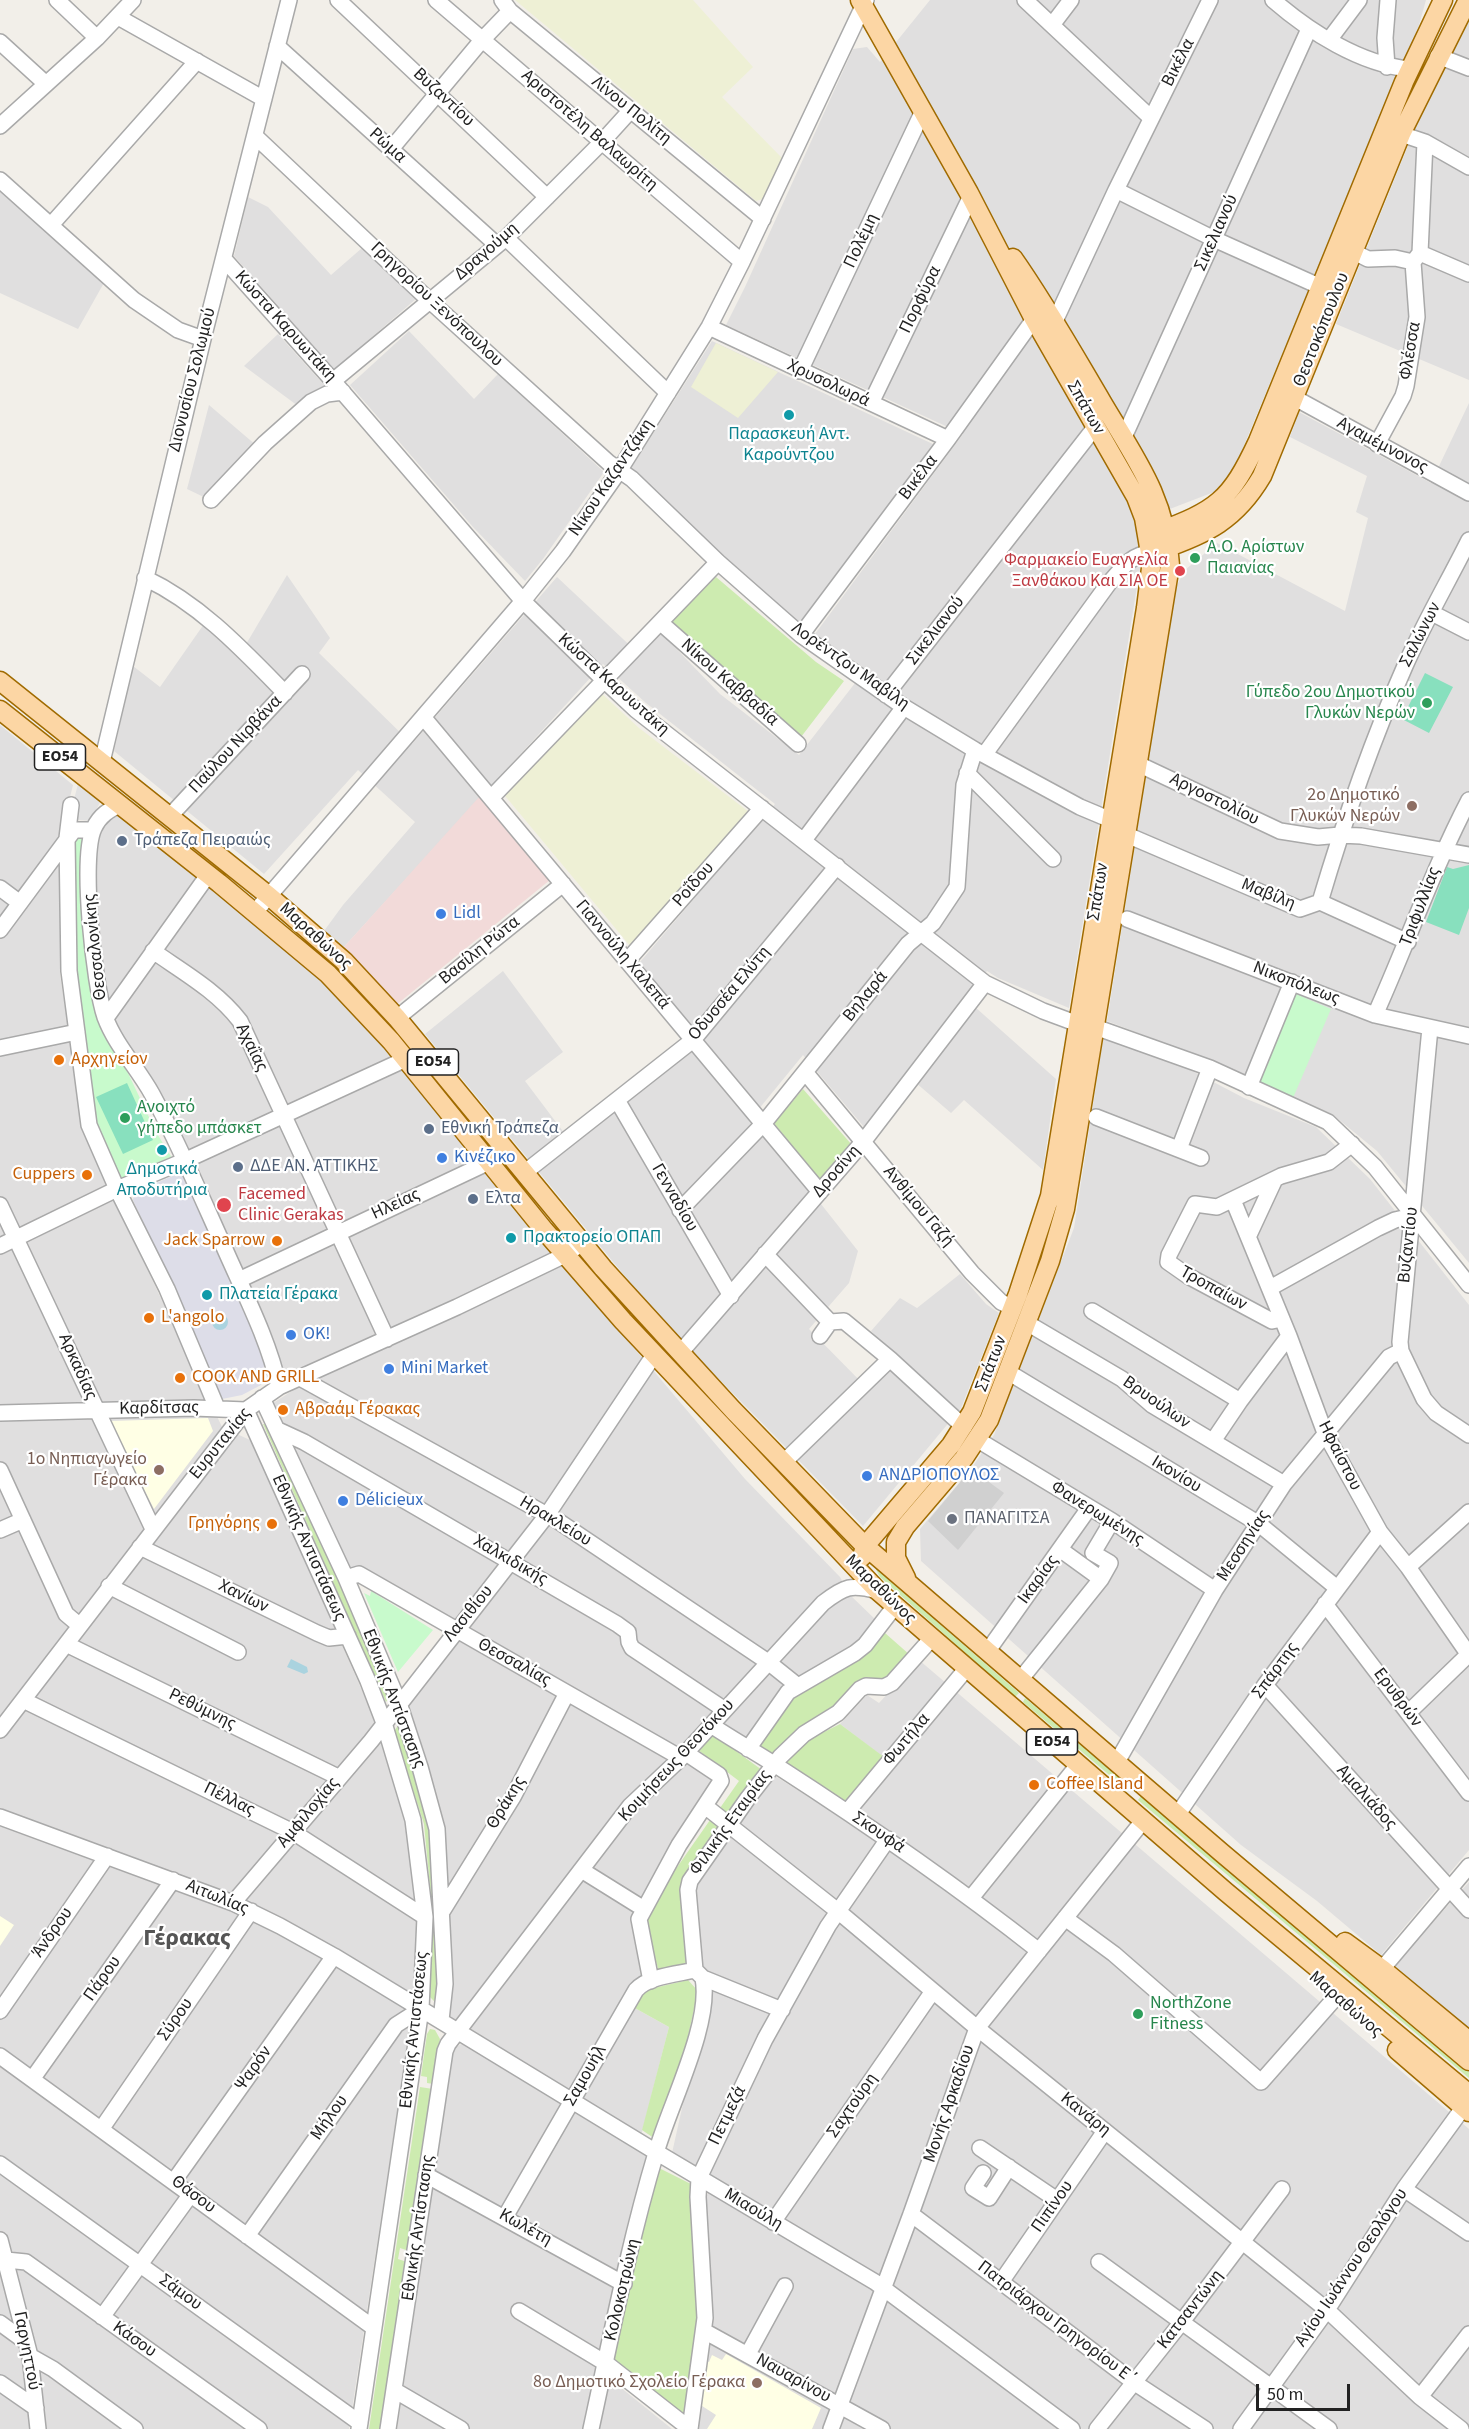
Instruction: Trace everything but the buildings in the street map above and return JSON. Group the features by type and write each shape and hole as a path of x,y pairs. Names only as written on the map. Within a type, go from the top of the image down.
{"main road":[{"name":"Θεοτοκόπουλου","path":"1167,538 1225,497 1240,479 1258,441 1406,76 1443,0"},
{"name":"Θεοτοκόπουλου","path":"1149,544 1213,528 1239,509 1262,476 1401,134 1467,0"},
{"name":"Σπάτων","path":"863,2 971,196 1034,319 1136,497 1149,544 1149,586 1111,820 1068,1197 1053,1251 989,1420 978,1440 905,1527 896,1542 896,1558 904,1575 921,1595"},
{"name":"Σπάτων","path":"865,1546 964,1427 981,1392 1039,1237 1050,1196 1126,835 1168,588 1167,538 1159,503 1124,436 1055,321 971,196"},
{"name":"Μαραθώνος","path":"0,681 269,896 344,961 397,1018 582,1243 680,1353 865,1546 1222,1853 1469,2061"},
{"name":"Μαραθώνος","path":"0,710 208,874 328,974 406,1059 565,1255 654,1355 872,1585 1467,2105"},
{"path":"865,1546 861,1559 872,1585"},
{"name":"Μαραθώνος","path":"1222,1853 1382,1969 1469,2041"},
{"name":"Μαραθώνος","path":"1226,1892 1254,1925 1336,1997 1467,2105"}],"street":[{"path":"57,0 97,38"},
{"path":"0,126 97,38 134,0"},
{"name":"Διονυσίου Σολωμού","path":"102,762 202,339 289,0"},
{"name":"Βυζαντίου","path":"338,0 547,197"},
{"name":"Αριστοτέλη Βαλαωρίτη","path":"436,0 742,262"},
{"path":"1024,0 1151,118"},
{"path":"1052,25 1071,0"},
{"name":"Βικέλα","path":"1055,321 1116,190 1210,0"},
{"path":"1273,0 1309,29 1406,76"},
{"path":"1329,40 1359,0"},
{"path":"1387,67 1385,38 1388,0"},
{"name":"Νίκου Καζαντζάκη","path":"255,912 523,601 563,551 619,471 709,327 763,219 863,2"},
{"path":"391,149 482,40 506,5"},
{"name":"Λίνου Πολίτη","path":"506,5 630,111 763,219"},
{"path":"118,17 264,99"},
{"name":"Σικελιανού","path":"1124,436 1309,29"},
{"path":"0,42 46,84"},
{"name":"Ρώμα","path":"277,46 391,149 502,242 668,393"},
{"path":"1438,56 1469,68"},
{"path":"51,225 197,61"},
{"name":"Δραγούμη","path":"338,387 430,301 502,242 630,111"},
{"name":"Πολέμη","path":"800,371 923,111"},
{"path":"1401,134 1425,142 1469,167"},
{"name":"Γρηγορίου Ξενόπουλου","path":"255,136 430,301 619,471"},
{"name":"Φλέσσα","path":"1377,444 1403,396 1417,317 1417,258 1425,142"},
{"path":"0,180 134,300 178,330 202,339"},
{"path":"1116,190 1214,239 1321,287"},
{"name":"Πορφύρα","path":"871,403 971,196"},
{"path":"1354,252 1368,259 1417,258 1469,274"},
{"name":"Κώστα Καρυωτάκη","path":"224,259 523,601 636,710 985,983 1042,1011 1217,1072 1321,1119 1352,1144 1375,1167 1469,1285"},
{"name":"Βικέλα","path":"801,635 948,440 1034,319"},
{"name":"Χρυσολωρά","path":"709,327 948,440"},
{"path":"211,500 298,412 338,387"},
{"name":"Αγαμέμνονος","path":"1295,398 1469,493"},
{"name":"Σικελιανού","path":"886,695 1096,426"},
{"name":"Λορέντζου Μαβίλη","path":"619,471 632,479 718,562 801,635 904,707 979,752 1080,807 1111,820"},
{"name":"Σαλώνων","path":"1320,902 1340,835 1386,711 1412,650 1469,540"},
{"name":"Βηλαρά","path":"680,1210 763,1124 908,944 933,923 957,887 967,773 979,752 1109,583 1131,559 1149,544"},
{"path":"490,798 718,562"},
{"path":"145,578 171,591 199,610 285,693"},
{"path":"1432,613 1469,632"},
{"name":"Νίκου Καββαδία","path":"661,623 798,744"},
{"name":"Παύλου Νιρβάνα","path":"170,816 302,674"},
{"path":"0,703 22,699"},
{"path":"804,840 904,707"},
{"name":"Γιαννούλη Χαλεπά","path":"424,718 820,1192"},
{"name":"Αργοστολίου","path":"1138,764 1280,831 1318,837 1340,835 1378,839 1469,855"},
{"path":"967,773 1053,859"},
{"name":"Τριφυλλίας","path":"1375,1016 1408,942 1443,850 1469,800"},
{"path":"0,930 74,830 93,830 107,811 121,804"},
{"name":"Θεσσαλονίκης","path":"71,805 67,838 69,970 89,1125 117,1189 167,1289 217,1408"},
{"name":"Ροΐδου","path":"627,961 762,808"},
{"name":"Θεσσαλονίκης","path":"93,830 89,868 90,927 98,991 106,1018 114,1038 152,1095 184,1161 239,1280 273,1362 279,1387"},
{"name":"Μαβίλη","path":"1126,835 1300,909 1320,902 1408,942"},
{"name":"Οδυσσέα Ελύτη","path":"524,1173 693,1040 837,866"},
{"path":"106,1018 208,874"},
{"name":"Βασίλη Ρώτα","path":"397,1018 563,884"},
{"path":"0,888 20,903"},
{"name":"Νικοπόλεως","path":"1127,919 1375,1016 1469,1036"},
{"name":"Αχαΐας","path":"153,951 216,995 240,1021 387,1339"},
{"path":"1249,1087 1292,982"},
{"name":"Δροσίνη","path":"680,1353 863,1142 985,983"},
{"name":"Βυζαντίου","path":"1430,1028 1400,1333 1401,1351 1424,1399 1436,1413 1469,1435"},
{"path":"0,1048 77,1032"},
{"path":"0,1246 117,1189 184,1161 406,1059"},
{"name":"Ανθίμου Γαζή","path":"805,1072 972,1273 1001,1302 1013,1308"},
{"path":"1179,1149 1217,1072"},
{"name":"Γενναδίου","path":"617,1100 730,1296"},
{"path":"1096,1117 1201,1158"},
{"path":"1233,1200 1286,1174 1329,1162 1352,1144"},
{"name":"Ηλείας","path":"239,1280 489,1162"},
{"path":"1249,1235 1275,1179"},
{"name":"Τροπαίων","path":"1233,1200 1215,1208 1193,1205 1169,1255 1168,1262 1171,1266 1272,1321 1282,1319"},
{"name":"Ηφαίστου","path":"1233,1200 1289,1336 1325,1433 1380,1532 1408,1567 1469,1654"},
{"name":"Αρκαδίας","path":"0,1204 153,1529"},
{"path":"1270,1288 1378,1228 1395,1220 1412,1216"},
{"path":"565,1255 582,1243"},
{"path":"765,1254 830,1322"},
{"name":"Ευρυτανίας","path":"0,1730 246,1410 279,1387 565,1255"},
{"path":"1092,1311 1240,1401"},
{"path":"830,1322 844,1321 890,1359 964,1427"},
{"path":"820,1336 830,1322"},
{"name":"Βρυούλων","path":"1027,1323 1122,1379 1152,1405 1284,1484"},
{"path":"1213,1441 1289,1336"},
{"name":"Μεσσηνίας","path":"1117,1762 1215,1590 1284,1484 1389,1357 1401,1351"},
{"name":"Λασιθίου","path":"384,1723 547,1515 654,1355"},
{"path":"784,1462 890,1359"},
{"name":"Ικονίου","path":"1008,1372 1259,1524 1337,1588"},
{"name":"Ηρακλείου","path":"300,1378 547,1515 768,1662 798,1686"},
{"name":"Εθνικής Αντίστασης","path":"262,1398 346,1578 399,1703 420,1767 437,1829 445,1984 441,2020"},
{"name":"Καρδίτσας","path":"0,1413 96,1409 217,1408 246,1410"},
{"name":"Εθνικής Αντιστάσεως","path":"246,1410 348,1636 384,1723 413,1820 425,1917 421,2009 359,2426"},
{"name":"Χαλκιδικής","path":"278,1430 304,1442 511,1561 628,1632 628,1642 632,1648 725,1710"},
{"name":"Φανερωμένης","path":"978,1440 1112,1521 1215,1590"},
{"path":"0,1470 66,1614 79,1625"},
{"name":"Ικαρίας","path":"987,1652 1089,1508"},
{"path":"1408,1567 1469,1512"},
{"path":"0,1530 22,1520"},
{"path":"1085,1568 1112,1521"},
{"name":"Σπάρτης","path":"1178,1814 1265,1685 1380,1532"},
{"name":"Χανίων","path":"140,1547 317,1633 329,1638 348,1636"},
{"path":"1061,1550 1101,1579"},
{"path":"1020,1680 1101,1579 1110,1563 1093,1553"},
{"name":"Θεσσαλίας","path":"346,1578 359,1574 456,1631 721,1778 705,1806"},
{"name":"Κοιμήσεως Θεοτόκου","path":"458,2030 583,1871 630,1806 683,1756 823,1604 848,1587 872,1585"},
{"path":"109,1586 238,1652"},
{"name":"Ερυθρών","path":"1325,1604 1469,1793"},
{"name":"Φιλικής Εταιρίας","path":"748,1749 788,1692 865,1645 895,1606"},
{"name":"Φιλικής Εταιρίας","path":"656,2152 693,2046 705,1988 699,1974 688,1890 690,1881 774,1764 804,1734 838,1713 860,1689 866,1686 884,1687 892,1683 932,1638"},
{"name":"Ρεθύμνης","path":"66,1644 338,1777"},
{"path":"1408,1713 1469,1654"},
{"name":"Φωτήλα","path":"847,1812 967,1668"},
{"name":"Αμαλιάδος","path":"1265,1685 1469,1910"},
{"name":"Θράκης","path":"442,1910 513,1797 567,1693"},
{"name":"Πέλλας","path":"23,1700 293,1832 425,1917"},
{"name":"Αμφιλοχίας","path":"233,1903 384,1723"},
{"name":"Σκουφά","path":"711,1725 888,1839 971,1898 1039,1951"},
{"path":"971,1898 1078,1765"},
{"path":"651,1981 639,1919 679,1845 705,1806"},
{"name":"Κανάρη","path":"705,1806 839,1912 977,2028 1327,2310 1420,2397 1461,2429"},
{"name":"Αιτωλίας","path":"0,1817 251,1911 334,1956 421,2009"},
{"name":"Μονής Αρκαδίου","path":"831,2429 977,2028 1143,1821"},
{"name":"Πετμεζά","path":"690,2429 705,2318 698,2198 699,2178 765,2039 828,1926 888,1839"},
{"name":"Άνδρου","path":"0,2011 107,1856"},
{"path":"1382,1969 1469,1866"},
{"path":"583,1871 644,1909"},
{"name":"Πάρου","path":"33,2078 173,1880"},
{"name":"Σύρου","path":"102,2128 251,1911"},
{"path":"1065,1918 1114,1954 1261,2082 1336,1997"},
{"name":"Ψαρόν","path":"174,2181 334,1956"},
{"path":"699,1974 782,2010"},
{"name":"Σαμουήλ","path":"505,2217 636,1990 640,1985 651,1981 699,1974"},
{"name":"Σαχτούρη","path":"773,2222 933,1991"},
{"name":"Μιαούλη","path":"421,2009 884,2288 1072,2429"},
{"name":"Μήλου","path":"247,2235 396,2025 421,2009"},
{"name":"Εθνικής Αντίστασης","path":"388,2429 445,2051 458,2030"},
{"name":"Θάσου","path":"4,2063 33,2078 374,2328"},
{"name":"Αγίου Ιωάννου Θεολόγου","path":"1241,2429 1327,2310 1404,2189 1467,2105"},
{"name":"Πιπίνου","path":"1001,2282 1105,2131"},
{"path":"980,2148 1057,2200"},
{"name":"Κολοκοτρώνη","path":"591,2429 656,2152"},
{"name":"Σάμου","path":"0,2164 359,2426"},
{"path":"983,2173 973,2188 988,2198 1009,2167"},
{"name":"Κωλέτη","path":"426,2175 624,2284"},
{"name":"Κατσαντώνη","path":"1098,2429 1282,2189"},
{"path":"1404,2189 1469,2233"},
{"path":"102,2317 191,2194"},
{"name":"Πατριάρχου Γρηγορίου Ε΄","path":"911,2214 1135,2383 1205,2429"},
{"name":"Γαργηττού","path":"0,2240 28,2349 38,2429"},
{"name":"Κάσου","path":"6,2260 26,2262 259,2429"},
{"path":"1099,2262 1329,2429"},
{"path":"748,2354 785,2286"},
{"path":"519,2311 606,2364 690,2429"},
{"path":"0,2323 53,2369 135,2429"},
{"name":"Ναυαρίνου","path":"704,2331 882,2429"},
{"path":"1420,2397 1469,2334"},
{"path":"0,2383 36,2408"},
{"path":"394,2390 460,2429"}],"shaded area":[{"path":"515,0 693,0 753,67 722,97 783,159 766,198 756,201"},
{"path":"930,0 1426,0 1419,25 1240,455 1230,473 1214,492 1136,522 1140,568 1069,1008 998,978 987,971 966,999 1056,1079 1043,1170 964,1100 951,1113 908,1076 864,1127 803,1055 749,1121 810,1190 858,1251 849,1283 809,1329 869,1390 899,1360 871,1331 900,1298 917,1308 960,1274 986,1304 999,1313 961,1408 863,1526 662,1321 425,1034 503,971 563,1052 525,1081 571,1142 701,1041 640,962 775,804 646,703 603,664 343,948 324,931 343,905 415,822 358,770 264,874 114,751 133,666 160,687 204,624 239,656 287,575 330,638 319,653 412,744 557,577 639,654 661,633 720,694 799,755 866,669 815,634 963,434 726,325 853,49 867,47 880,62"},
{"path":"1469,16 1469,380 1336,324 1424,106"},
{"path":"0,187 105,281 78,329 0,293"},
{"path":"248,197 268,207 331,275 362,248 417,298 334,370 234,256"},
{"path":"409,331 474,399 498,374 604,472 525,581 473,527 350,385"},
{"path":"278,334 325,386 298,406 244,366"},
{"path":"712,341 935,445 799,626 628,473"},
{"path":"716,343 778,372 738,418 691,387"},
{"path":"1469,403 1469,1263 1377,1151 1332,1114 1209,1060 1107,1021 1176,587 1185,570 1217,543 1345,611 1368,518 1356,512 1367,476 1290,437 1299,412 1431,483"},
{"path":"209,405 257,446 208,499 187,489"},
{"path":"599,691 639,728 749,812 631,947 501,791"},
{"path":"0,725 73,785 66,813 60,975 84,1129 101,1172 222,1427 252,1441 375,1720 408,1825 417,1902 414,1989 349,2429 0,2429"},
{"path":"79,780 101,800 91,821 69,819"},
{"name":"Lidl","path":"480,796 550,880 396,1005 343,948"},
{"path":"117,812 323,976 393,1049 575,1278 745,1479 840,1577 850,1595 878,1622 854,1651 799,1682 747,1746 710,1721 680,1753 727,1784 668,1868 647,1975 624,2002 669,2027 641,2136 448,2016 451,1932 442,1836 420,1742 406,1702 462,1632 357,1568 347,1569 270,1405 292,1391 161,1098 124,1042 112,1018 105,991 98,940 96,835"},
{"path":"1103,1040 1113,1040 1179,1064 1244,1098 1316,1127 1370,1179 1469,1305 1469,1850 1381,1955 1317,1901 1241,1845 921,1561 920,1529 971,1469 994,1435 1074,1228"},
{"name":"Πλατεία Γέρακα","path":"175,1175 183,1176 265,1359 261,1385 242,1395 222,1399 133,1200 135,1192"},
{"name":"1ο Νηπιαγωγείο Γέρακα","path":"208,1418 213,1431 154,1509 110,1421"},
{"path":"971,1469 1004,1493 958,1550 928,1521"},
{"path":"919,1660 1469,2129 1469,2429 1082,2429 893,2286 672,2153 709,1987 700,1969 694,1882 775,1776 849,1822 896,1767 840,1724 867,1695 879,1703"},
{"path":"1469,1882 1469,2029 1394,1966"},
{"path":"0,1916 14,1925 0,1946"},
{"path":"463,2043 648,2157 599,2370 672,2429 397,2429 451,2050"},
{"path":"709,2192 870,2287 1061,2429 694,2429 700,2206"},
{"name":"8ο Δημοτικό Σχολείο Γέρακα","path":"726,2354 821,2408 812,2429 707,2429 716,2415 699,2404 706,2361 709,2362 712,2355 722,2360"}],"green space":[{"path":"716,577 816,662 844,681 801,737 667,624"},
{"name":"Γύπεδο 2ου Δημοτικού Γλυκών Νερών","path":"1425,673 1453,687 1429,733 1402,719"},
{"path":"90,834 100,1014 156,1132 172,1158 121,1179 94,1122 72,961 71,838"},
{"path":"1469,865 1469,908 1459,935 1426,922 1447,867 1453,869"},
{"path":"1296,994 1331,1009 1293,1098 1258,1083"},
{"name":"Ανοιχτό γήπεδο μπάσκετ","path":"127,1083 153,1140 123,1154 96,1097"},
{"path":"803,1089 852,1145 820,1181 774,1123"},
{"path":"710,1401 857,1546 858,1554 708,1403"},
{"path":"263,1424 269,1425 390,1695 386,1702"},
{"path":"875,1568 1019,1693 1015,1697 880,1577"},
{"path":"371,1591 433,1630 398,1672 364,1593 370,1596"},
{"path":"885,1633 910,1655 886,1680 845,1699 769,1758 755,1748 796,1695 862,1657"},
{"path":"1025,1698 1130,1787 1127,1790 1023,1702"},
{"path":"400,1723 432,1828 440,1952 437,2004 430,1997 433,1919 424,1824 394,1731"},
{"path":"840,1724 884,1757 846,1802 784,1761 812,1738"},
{"path":"714,1735 762,1770 730,1814 720,1808 739,1781 698,1750"},
{"path":"1141,1796 1469,2072 1469,2078 1138,1800"},
{"path":"710,1820 721,1828 683,1880 687,1965 659,1972 643,1916"},
{"path":"688,1980 698,1991 664,2145 642,2130 669,2027 633,2007 641,1991"},
{"path":"430,2029 435,2030 440,2039 433,2084 427,2083 427,2077 421,2076 427,2034"},
{"path":"420,2087 433,2089 409,2251 400,2248 398,2259 407,2262 383,2429 369,2429"},
{"path":"657,2167 693,2185 701,2315 686,2424 611,2367 652,2181 656,2181"}],"water":[{"path":"217,1314 223,1314 228,1322 226,1328 217,1330 212,1325 212,1319"},
{"path":"291,1659 307,1667 308,1672 304,1674 287,1667"}],"place":[{"name":"Παρασκευή Αντ. Καρούντζου","path":"789,415"},
{"name":"Α.Ο. Αρίστων Παιανίας","path":"1195,558"},
{"name":"Φαρμακείο Ευαγγελία Ξανθάκου Και ΣΙΑ ΟΕ","path":"1180,571"},
{"name":"Γύπεδο 2ου Δημοτικού Γλυκών Νερών","path":"1427,703"},
{"name":"2ο Δημοτικό Γλυκών Νερών","path":"1412,806"},
{"name":"Τράπεζα Πειραιώς","path":"122,841"},
{"name":"Lidl","path":"441,914"},
{"name":"Αρχηγείον","path":"59,1060"},
{"name":"Ανοιχτό γήπεδο μπάσκετ","path":"125,1118"},
{"name":"Εθνική Τράπεζα","path":"429,1129"},
{"name":"Δημοτικά Αποδυτήρια","path":"162,1150"},
{"name":"Κινέζικο","path":"442,1158"},
{"name":"ΔΔΕ ΑΝ. ΑΤΤΙΚΗΣ","path":"238,1167"},
{"name":"Cuppers","path":"87,1175"},
{"name":"Ελτα","path":"473,1199"},
{"name":"Facemed Clinic Gerakas","path":"224,1205"},
{"name":"Πρακτορείο ΟΠΑΠ","path":"511,1238"},
{"name":"Jack Sparrow","path":"277,1241"},
{"name":"Πλατεία Γέρακα","path":"207,1295"},
{"name":"L'angolo","path":"149,1318"},
{"name":"OK!","path":"291,1335"},
{"name":"Mini Market","path":"389,1369"},
{"name":"COOK AND GRILL","path":"180,1378"},
{"name":"Αβραάμ Γέρακας","path":"283,1410"},
{"name":"1ο Νηπιαγωγείο Γέρακα","path":"159,1470"},
{"name":"ΑΝΔΡΙΟΠΟΥΛΟΣ","path":"867,1476"},
{"name":"Délicieux","path":"343,1501"},
{"name":"ΠΑΝΑΓΙΤΣΑ","path":"952,1519"},
{"name":"Γρηγόρης","path":"272,1524"},
{"name":"Coffee Island","path":"1034,1785"},
{"name":"NorthZone Fitness","path":"1138,2014"},
{"name":"8ο Δημοτικό Σχολείο Γέρακα","path":"757,2383"}],"district":[{"name":"Γέρακας","path":"187,1940"}]}
